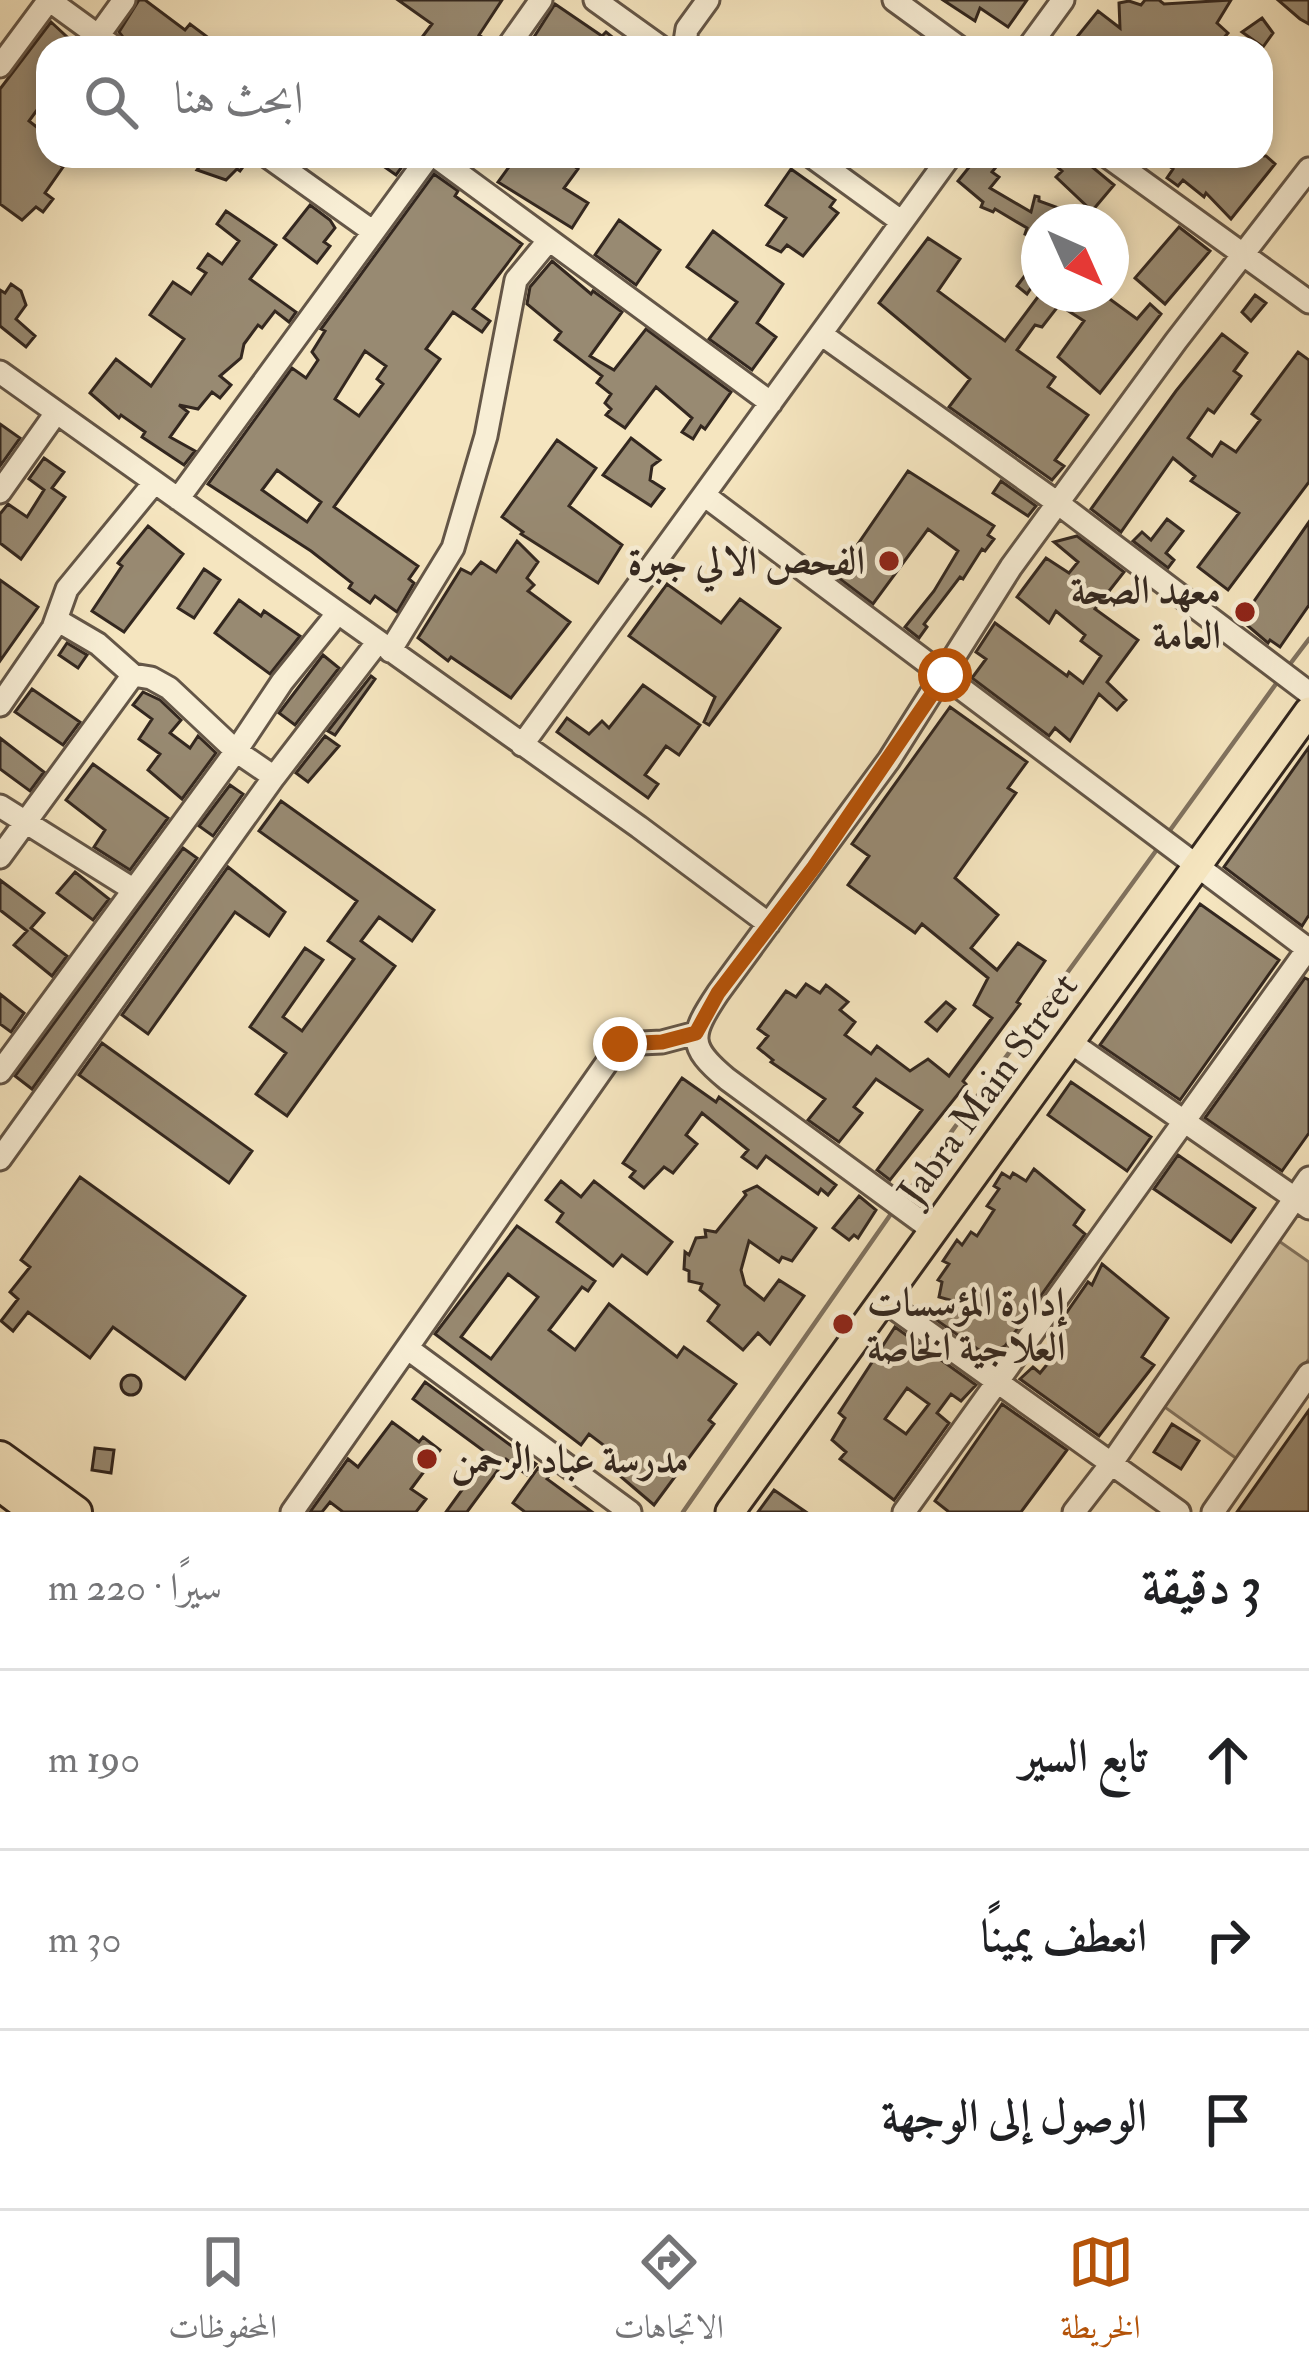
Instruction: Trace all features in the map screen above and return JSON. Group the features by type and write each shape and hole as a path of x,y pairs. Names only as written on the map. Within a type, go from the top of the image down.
{"highway":[{"path":"0,1457 76,1512"},
{"path":"0,1486 36,1512"}],"main road":[{"name":"Jabra Main Street","path":"730,1512 1309,712"}],"street":[{"path":"0,66 49,0 98,36"},
{"path":"109,36 124,0"},
{"path":"516,36 541,0"},
{"path":"595,0 645,36"},
{"path":"686,36 708,0"},
{"path":"1037,36 1063,0"},
{"path":"896,1 944,36"},
{"path":"284,168 372,231"},
{"path":"178,500 422,168"},
{"path":"449,168 771,403"},
{"path":"828,168 902,222"},
{"path":"522,745 941,168"},
{"path":"1123,168 1309,302"},
{"path":"934,1231 727,1079 700,1055 696,1033 718,993 850,816 1011,567 1309,169"},
{"path":"0,1160 274,777 384,647 453,548 486,436 510,301 517,280 549,240"},
{"path":"821,334 1059,504 1309,693"},
{"path":"0,372 769,924"},
{"path":"0,492 56,412"},
{"path":"0,705 56,620 67,589 154,483"},
{"path":"704,494 1308,949 904,1512"},
{"path":"3,1060 337,614"},
{"path":"56,620 98,644 133,675 170,688 236,751 274,777"},
{"path":"0,857 133,675"},
{"path":"0,806 134,890"},
{"path":"292,1512 620,1044 662,1042 696,1033"},
{"path":"1070,1042 1302,1204"},
{"path":"1074,1512 1302,1204 1309,1178"},
{"path":"883,1300 1179,1512"},
{"path":"406,1348 630,1512"},
{"path":"1213,1512 1309,1374"}],"shaded area":[{"path":"1276,1239 1309,1262 1309,1359 1237,1459 1159,1403"}],"building":[{"path":"139,0 145,0 185,30 190,24 206,36 122,36 119,32"},
{"path":"398,0 502,0 480,36 423,36 432,24"},
{"path":"943,0 1027,0 1008,27 980,8 975,21"},
{"path":"1145,0 1164,4 1231,0 1217,23 1228,33 1078,36 1098,11 1120,28 1119,3 1141,5"},
{"path":"1278,0 1309,0 1309,24 1300,19"},
{"path":"555,4 602,36 535,36"},
{"path":"1262,18 1273,33 1248,36 1242,32"},
{"path":"51,22 66,36 40,36"},
{"path":"36,42 36,111 29,121 36,127 36,168 62,168 45,193 53,199 43,212 36,207 22,220 0,204 0,89"},
{"path":"198,168 242,168 226,180"},
{"path":"508,168 577,168 564,188 588,203 572,228 498,182"},
{"path":"968,168 995,168 992,172 999,177 990,188 1021,206 1021,224 995,209 981,207 983,202 958,181"},
{"path":"1058,168 1093,168 1114,185 1098,204 1085,204 1056,177 1062,171"},
{"path":"1272,168 1231,219 1206,193 1204,197 1183,180 1178,186 1167,178 1173,169"},
{"path":"791,169 835,200 830,207 838,213 803,256 787,245 781,252 767,245 786,218 766,205"},
{"path":"434,174 458,191 455,196 522,244 473,309 490,321 482,332 453,312 426,349 440,359 334,507 418,566 397,612 375,596 370,603 311,551 208,484 292,368 306,378 318,360 312,352 325,331 321,329","holes":["365,351 386,366 377,379 383,384 359,416 335,399","277,470 321,502 307,522 262,490"]},
{"path":"310,205 335,228 324,242 330,246 317,263 284,238"},
{"path":"226,211 276,245 250,279 296,312 289,322 275,311 262,328 258,325 244,344 241,358 220,376 231,385 220,398 212,392 198,409 179,405 188,412 170,437 195,451 184,465 90,393 116,359 151,386 184,339 150,315 173,282 191,294 206,273 198,268 208,254 222,264 239,241 217,224"},
{"path":"619,220 660,250 636,285 595,255"},
{"path":"1179,227 1210,251 1165,304 1135,278"},
{"path":"713,231 783,284 757,323 776,337 752,370 709,339 737,302 687,267"},
{"path":"928,238 960,259 938,291 1005,341 1027,312 1054,312 1042,327 1035,325 1017,350 1055,377 1048,387 1088,415 1055,460 1064,466 1052,480 949,407 970,379 879,303"},
{"path":"552,261 591,294 622,312 590,356 614,370 646,329 731,392 705,429 701,426 693,439 682,432 692,418 656,387 625,428 606,415 611,409 605,403 611,394 597,383 602,376 555,340 561,332 527,304 530,287"},
{"path":"11,284 21,291 26,305 16,319 35,336 26,347 0,326 0,290 5,293"},
{"path":"1255,295 1266,303 1251,321 1242,312"},
{"path":"1150,304 1161,314 1100,393 1058,357 1084,321 1070,312 1127,312 1137,319"},
{"path":"1222,334 1247,353 1234,371 1241,376 1214,413 1208,409 1188,438 1212,456 1221,442 1236,452 1260,420 1252,414 1298,352 1309,360 1309,482 1228,590 1198,567 1239,513 1191,481 1195,476 1173,458 1121,532 1091,509"},
{"path":"0,424 20,438 0,466"},
{"path":"631,438 660,460 652,466 650,480 664,489 651,506 603,475"},
{"path":"557,440 596,468 569,506 622,545 598,583 502,517"},
{"path":"44,458 64,472 52,488 65,497 21,559 0,543 0,514 8,504 27,517 44,490 29,479"},
{"path":"908,471 994,526 988,535 994,539 924,624 927,627 919,638 905,627 958,551 928,529 873,604 836,576"},
{"path":"1001,481 1036,506 1028,516 993,493"},
{"path":"1167,519 1183,531 1166,553 1174,560 1168,568 1133,541 1142,532 1151,540"},
{"path":"1309,522 1309,605 1280,647 1241,620"},
{"path":"148,526 183,554 124,632 92,611 122,566 118,563"},
{"path":"1077,536 1124,572 1095,609 1138,640 1107,682 1126,700 1117,710 1099,694 1070,741 1055,728 1049,736 972,678 986,659 976,652 995,623 1083,683 1101,656 1081,641 1085,635 1056,611 1049,623 1017,597 1046,558 1069,573 1078,562 1054,542"},
{"path":"517,541 538,562 527,578 534,585 528,591 570,622 511,698 418,638 461,569 471,574 481,562 496,572"},
{"path":"204,569 220,580 194,618 178,608"},
{"path":"0,580 38,607 0,661"},
{"path":"667,584 721,623 740,599 780,628 709,725 704,722 715,697 629,636"},
{"path":"239,600 300,636 270,674 215,633"},
{"path":"67,643 87,655 78,668 59,655"},
{"path":"323,655 339,668 295,725 279,713"},
{"path":"371,676 375,679 335,735 328,731"},
{"path":"643,685 700,725 679,755 666,746 645,775 658,784 648,798 557,732 567,718 589,734 602,721 609,728"},
{"path":"32,689 80,722 63,745 15,712"},
{"path":"143,692 160,700 181,720 170,733 190,748 198,736 216,753 182,799 148,770 160,754 139,739 152,719 133,705"},
{"path":"950,707 1027,762 1008,788 1016,793 955,878 998,915 971,948 997,970 1018,943 1045,961 1020,1004 963,1081 966,1084 890,1180 877,1170 922,1110 876,1079 854,1107 862,1113 839,1142 808,1120 825,1099 771,1062 758,1048 768,1036 758,1029 786,991 796,997 806,984 820,993 826,985 848,1002 840,1010 855,1022 845,1035 871,1054 877,1046 910,1071 928,1059 949,1076 992,1018 974,1005 988,978 922,924 915,933 848,885 869,856 852,844"},
{"path":"325,736 339,746 308,782 296,773"},
{"path":"0,738 44,772 30,791 0,769"},
{"path":"1309,747 1309,915 1302,926 1224,867"},
{"path":"93,764 168,818 130,870 94,847 105,830 66,800"},
{"path":"230,785 243,794 213,836 199,826"},
{"path":"281,801 434,910 412,941 379,917 361,941 395,966 287,1116 256,1094 286,1053 250,1027 305,948 323,960 283,1017 302,1031 354,959 328,941 357,901 259,831"},
{"path":"183,848 197,858 32,1089 15,1076"},
{"path":"228,867 285,912 269,936 235,912 148,1034 122,1015"},
{"path":"75,872 109,899 93,920 57,893"},
{"path":"0,880 44,913 31,928 67,956 52,976 14,945 27,931 0,910"},
{"path":"1200,904 1279,960 1180,1100 1100,1045"},
{"path":"1305,978 1309,980 1309,1133 1282,1171 1205,1118"},
{"path":"0,994 24,1013 11,1032 0,1024"},
{"path":"946,1002 955,1009 937,1031 926,1022"},
{"path":"102,1043 252,1151 229,1183 79,1075"},
{"path":"682,1078 716,1102 719,1097 836,1185 828,1195 821,1189 818,1194 766,1156 757,1168 742,1157 748,1150 702,1113 686,1135 697,1144 673,1173 664,1167 644,1188 630,1177 635,1171 623,1163"},
{"path":"1071,1082 1151,1137 1127,1171 1048,1115"},
{"path":"1178,1155 1255,1208 1231,1242 1154,1189"},
{"path":"1034,1169 1084,1210 1074,1225 1085,1234 1005,1346 986,1355 935,1319 950,1300 939,1297 942,1282 938,1280 949,1264 943,1261 957,1240 962,1245 971,1232 977,1236 994,1210 987,1206 999,1189 994,1186 1002,1173 1026,1181"},
{"path":"80,1177 245,1296 185,1379 113,1327 90,1358 28,1312 13,1331 1,1321 18,1299 10,1292 30,1267 21,1260"},
{"path":"561,1181 581,1197 594,1181 672,1242 647,1274 622,1255 613,1266 557,1222 563,1213 546,1200"},
{"path":"757,1186 816,1228 792,1261 782,1257 779,1262 749,1241 741,1270 745,1285 764,1300 779,1280 804,1296 770,1344 758,1333 743,1350 708,1321 719,1305 700,1290 702,1284 689,1281 685,1252 689,1255 696,1238 706,1237 705,1230 716,1232 744,1192"},
{"path":"859,1196 876,1210 858,1238 854,1235 849,1240 833,1228"},
{"path":"517,1226 595,1281 588,1291 582,1287 549,1330 575,1350 609,1304 677,1357 684,1347 736,1384 709,1420 714,1424 654,1505 606,1464 614,1453 589,1434 581,1445 435,1334","holes":["508,1274 538,1297 491,1359 461,1337"]},
{"path":"1102,1264 1168,1318 1142,1357 1154,1365 1099,1436 1020,1379 1033,1367 1040,1373 1059,1350 1050,1343 1051,1335 1088,1282 1092,1285"},
{"path":"895,1327 976,1385 961,1401 951,1394 937,1413 949,1423 894,1500 840,1459 846,1452 832,1440 845,1418 839,1413","holes":["907,1388 929,1404 906,1434 885,1419"]},
{"path":"131,1375 141,1385 131,1395 121,1385"},
{"path":"425,1382 536,1464 527,1475 506,1459 467,1512 446,1512 488,1454 413,1399"},
{"path":"1002,1404 1067,1450 1021,1512 949,1512 935,1501"},
{"path":"1309,1410 1309,1512 1237,1512 1292,1434"},
{"path":"392,1422 419,1442 423,1437 440,1450 411,1489 426,1499 416,1512 343,1512 330,1502 322,1512 310,1512 348,1459 358,1467"},
{"path":"1172,1424 1199,1441 1181,1469 1154,1452"},
{"path":"95,1448 114,1450 111,1473 92,1470"},
{"path":"538,1468 592,1512 525,1512 513,1503"},
{"path":"774,1490 806,1512 758,1512"}],"waterway":[{"path":"1287,668 1309,639"},
{"path":"1168,833 1281,677"},
{"path":"904,1197 1158,848"},
{"path":"683,1512 893,1211"}],"place":[{"name":"الفحص الالي جبرة","path":"889,561"},
{"name":"معهد الصحة العامة","path":"1245,612"},
{"name":"إدارة المؤسسات العلاجية الخاصة","path":"843,1324"},
{"name":"مدرسة عباد الرحمن","path":"427,1459"}],"route":[{"path":"620,1044 662,1042 696,1033 718,993 814,867 945,675"}]}
